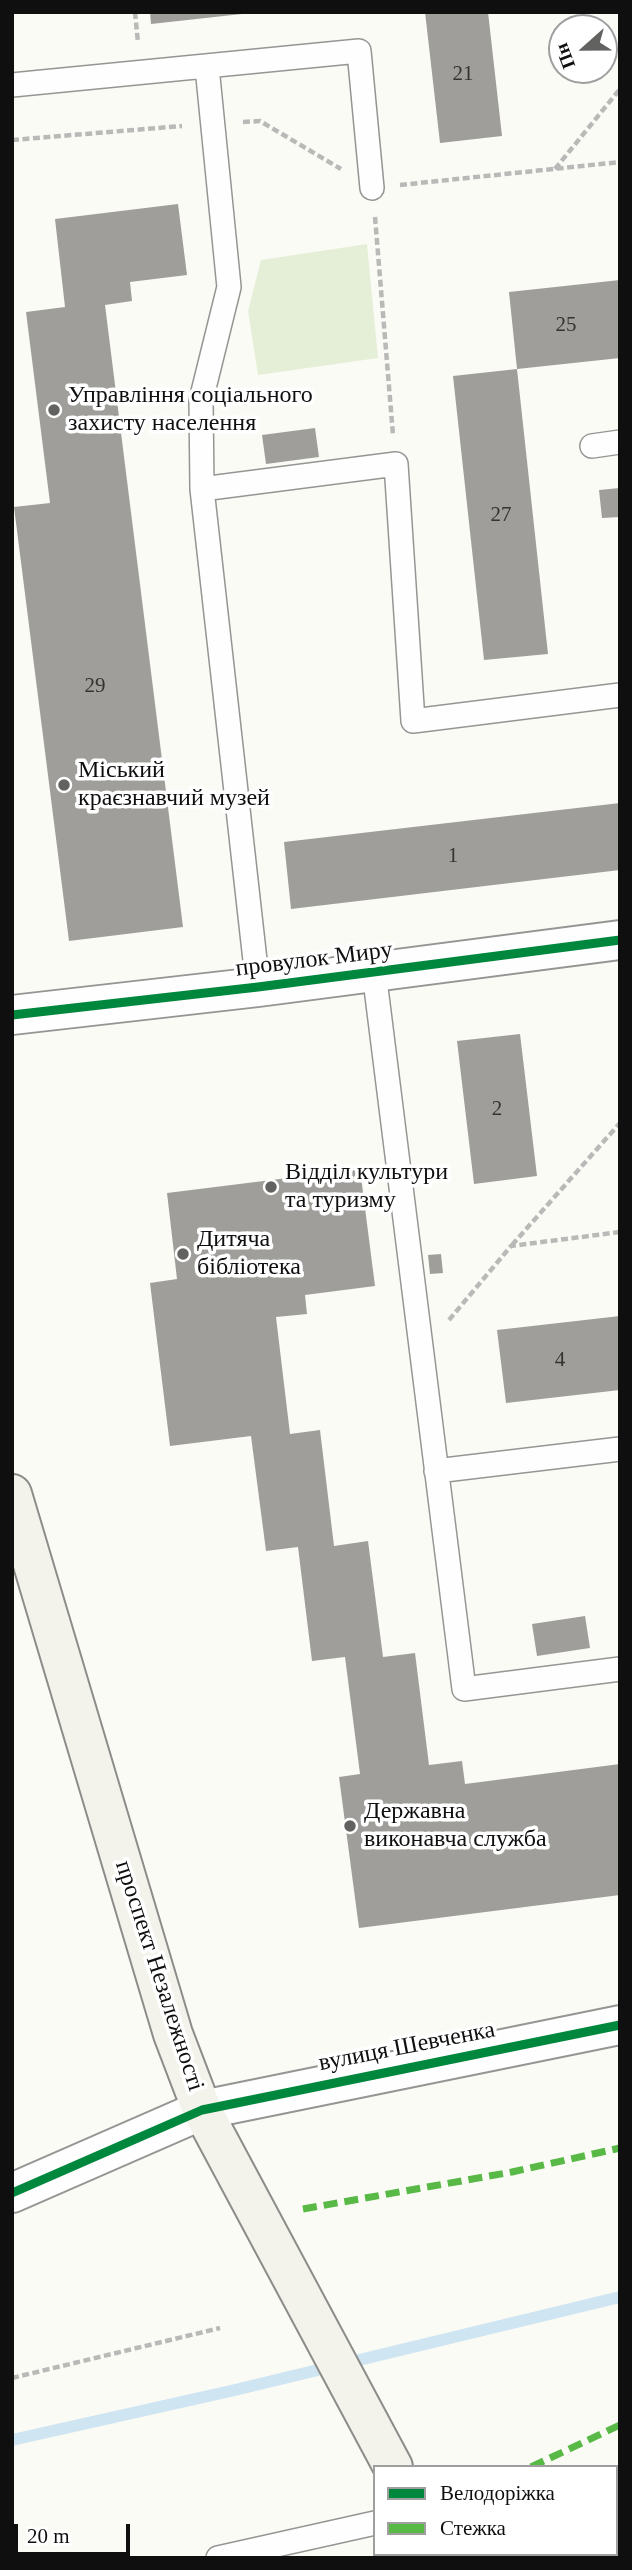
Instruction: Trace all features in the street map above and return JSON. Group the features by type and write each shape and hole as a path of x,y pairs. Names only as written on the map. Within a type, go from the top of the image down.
{"main road":[{"name":"проспект Незалежності","path":"12,1494 173,2034 202,2110 392,2465"}],"street":[{"name":"провулок Миру","path":"12,1015 258,987 620,940"},
{"name":"вулиця Шевченка","path":"12,2193 202,2110 620,2025"}],"lane":[{"path":"12,85 359,51 372,188"},
{"path":"207,67 229,287 201,400 202,489 258,987"},
{"path":"592,446 620,442"},
{"path":"202,489 396,464 413,721 620,695"},
{"path":"374,972 464,1689 620,1669"},
{"path":"436,1471 620,1449"},
{"path":"218,2558 373,2523"}],"path":[{"path":"555,169 620,89"},
{"path":"12,140 260,121 372,188 620,163"},
{"path":"372,188 396,464"},
{"path":"422,1352 620,1123"},
{"path":"511,1246 620,1232"},
{"path":"12,2378 220,2328"}],"green space":[{"path":"367,244 378,358 258,375 248,311 261,260"}],"building":[{"path":"150,12 242,12 242,14 151,24"},
{"path":"425,12 488,12 502,136 440,143"},
{"path":"178,204 187,275 130,282 132,301 105,305 183,927 69,941 14,507 50,503 26,312 65,307 55,219"},
{"path":"620,280 620,358 517,369 509,292"},
{"path":"517,369 548,654 484,660 453,376"},
{"path":"315,428 319,457 266,464 262,435"},
{"path":"620,488 620,517 602,518 599,490"},
{"path":"620,803 620,870 291,909 284,842"},
{"path":"520,1034 537,1176 474,1184 457,1041"},
{"path":"360,1169 375,1286 305,1295 307,1314 276,1317 290,1434 320,1430 334,1546 368,1541 383,1657 415,1653 429,1765 462,1761 465,1784 620,1764 620,1895 359,1928 339,1777 360,1774 345,1657 312,1661 298,1547 266,1551 251,1436 170,1446 150,1283 177,1279 167,1193"},
{"path":"441,1254 443,1273 430,1274 428,1255"},
{"path":"620,1316 620,1390 506,1403 497,1330"},
{"path":"585,1616 590,1648 537,1656 532,1624"},
{"path":"618,2510 620,2510 618,2546"},
{"path":"528,2556 585,2558 529,2558"}],"waterway":[{"path":"12,2440 235,2390 620,2297"}],"marked path":[{"path":"303,2209 512,2172 620,2148"},
{"path":"535,2465 620,2425"}],"cycle path":[{"path":"12,1015 258,987 620,940"},
{"path":"12,2193 202,2110 620,2025"}],"place":[{"name":"Управління соціального захисту населення","path":"54,410"},
{"name":"Міський краєзнавчий музей","path":"64,785"},
{"name":"Відділ культури та туризму","path":"271,1187"},
{"name":"Дитяча бібліотека","path":"183,1254"},
{"name":"Державна виконавча служба","path":"350,1826"}]}
